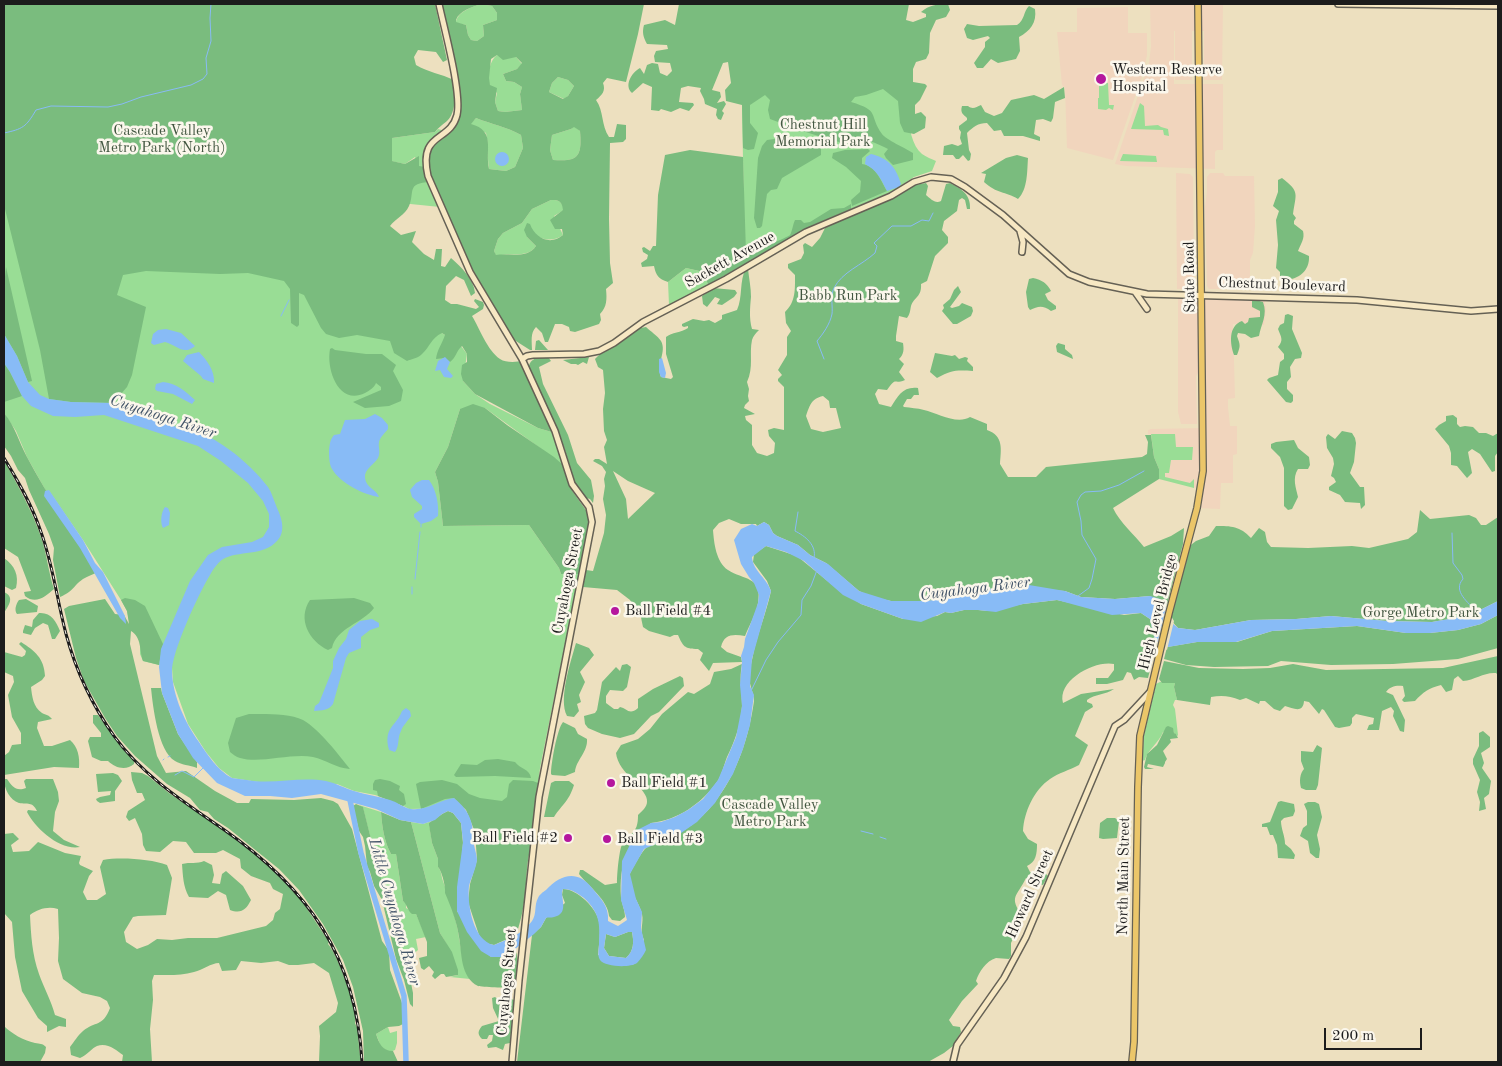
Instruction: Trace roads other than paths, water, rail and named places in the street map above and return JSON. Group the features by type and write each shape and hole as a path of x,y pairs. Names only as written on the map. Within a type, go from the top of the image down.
{"main road":[{"name":"State Road","path":"1187,548 1197,508 1203,471 1198,4"},
{"name":"High Level Bridge","path":"1150,692 1187,548"},
{"name":"North Main Street","path":"1132,1062 1134,1042 1138,760 1140,736 1150,692"}],"street":[{"name":"Cuyahoga Street","path":"438,4 456,86 458,108 452,125 432,141 428,148 427,174 470,272 522,359 555,431 572,484 590,509 592,522 541,788 525,922 512,1062"},
{"path":"1338,4 1498,6"},
{"name":"Sackett Avenue","path":"522,359 534,355 584,354 599,351 614,343 651,317 726,279 816,226 890,196 919,180 936,176 951,179"},
{"name":"Chestnut Boulevard","path":"951,179 992,207 1071,276 1135,292 1147,294 1202,294 1357,300 1471,311 1498,309"},
{"path":"1020,231 1023,242 1022,252"},
{"path":"1135,292 1147,309"},
{"name":"Howard Street","path":"953,1062 957,1045 1004,978 1026,937 1114,726 1137,708 1150,692"}],"water":[{"path":"499,152 505,152 509,159 505,166 499,166 495,162 495,156"},
{"path":"871,154 887,161 894,168 901,184 899,187 887,191 876,172 865,164 866,157"},
{"path":"166,329 181,333 195,346 191,349 183,350 165,342 154,345 151,343 153,334 158,330"},
{"path":"4,334 17,356 28,382 40,395 49,399 71,402 113,403 179,428 203,434 240,458 260,478 269,489 280,515 282,526 280,537 268,548 223,559 214,568 205,584 186,623 173,663 172,672 175,691 185,718 209,757 222,771 232,778 267,782 306,779 326,781 350,790 390,800 411,809 428,807 454,798 468,814 473,831 477,860 469,886 470,912 481,937 494,945 525,929 534,918 539,896 557,881 569,876 580,878 592,888 606,907 608,921 618,926 627,920 621,900 622,861 637,830 651,823 675,817 688,810 703,799 718,780 736,737 742,706 740,685 741,656 758,603 759,595 754,583 741,564 734,540 741,529 752,524 757,526 764,522 769,525 777,536 798,545 810,555 828,564 859,591 891,601 928,601 1000,587 1029,585 1065,591 1081,597 1115,599 1150,596 1160,599 1165,604 1168,617 1178,628 1195,630 1251,620 1331,616 1387,621 1432,622 1478,611 1498,601 1498,615 1481,624 1458,630 1430,633 1406,633 1357,626 1272,631 1236,642 1197,642 1168,647 1155,640 1150,619 1141,613 1112,615 1057,600 1023,604 996,612 964,610 951,613 945,612 921,622 903,619 861,604 843,595 804,561 786,552 766,546 752,557 755,566 771,591 752,659 750,686 754,695 750,725 743,749 733,774 715,803 697,822 681,833 644,849 630,874 636,899 642,912 641,928 646,950 642,956 637,963 629,966 607,964 600,960 599,930 596,914 584,898 577,893 563,889 563,910 561,913 554,917 546,918 534,934 510,953 503,957 491,957 481,951 467,932 457,911 457,887 463,842 461,823 453,813 448,811 435,820 423,824 400,820 376,809 321,794 292,798 245,796 217,783 193,758 178,734 162,693 159,667 161,649 190,581 208,555 222,547 252,542 263,537 269,527 269,514 263,501 248,483 221,461 198,446 104,415 53,416 31,406 22,396 4,363","holes":["632,932 633,946 629,955 626,958 609,956 604,948 606,934 615,937"]},
{"path":"199,352 210,366 214,383 203,379 183,361 187,355"},
{"path":"445,357 450,362 447,369 453,376 451,378 444,377 440,370 435,371 438,361"},
{"path":"662,358 666,373 665,378 661,377 659,372 659,359"},
{"path":"163,382 176,386 195,400 192,404 173,394 157,391 155,389 156,384"},
{"path":"375,414 382,418 388,425 388,429 381,437 378,458 368,470 365,478 367,484 379,497 360,491 341,479 332,469 329,457 331,440 334,435 340,434 345,420 365,419"},
{"path":"422,480 429,480 434,488 438,516 431,521 421,524 414,517 414,514 422,509 422,506 412,497 410,490 416,483"},
{"path":"49,490 83,540 95,563 103,572 125,616 126,624 120,618 80,548 44,496 45,491"},
{"path":"165,507 168,508 170,513 169,525 163,528 161,518"},
{"path":"372,619 379,623 379,627 370,630 361,637 361,648 349,653 346,658 333,704 327,709 314,711 333,668 333,661 349,630 360,621"},
{"path":"406,708 410,711 411,716 402,729 395,752 389,750 389,732 402,711"}],"waterway":[{"path":"4,133 23,126 36,110 51,106 108,107 191,85 203,79 207,74 206,58 211,41 211,4"},
{"path":"824,359 817,341 831,318 832,294 838,282 847,273 875,253 877,246 874,243 892,226 911,226 922,220 929,221 933,213"},
{"path":"281,316 289,300"},
{"path":"1078,596 1089,588 1096,559 1082,535 1077,502 1085,492 1101,491 1119,485 1144,471"},
{"path":"798,512 795,531 806,538 812,545 814,558"},
{"path":"415,579 420,532"},
{"path":"1452,533 1453,563 1463,579 1460,583 1460,592 1476,611"},
{"path":"751,691 766,660 778,642 801,615 802,600 811,586 817,570"},
{"path":"412,587 412,594"},
{"path":"175,775 182,771 194,777 204,767"},
{"name":"Little Cuyahoga River","path":"350,800 361,853 404,996 406,1062"},
{"path":"861,831 873,834"},
{"path":"880,837 886,839"}],"railway":[{"path":"4,458 37,522 49,557 70,648 80,674 99,712 114,736 137,763 164,787 253,852 280,875 303,901 322,928 338,957 350,989 358,1024 362,1062"}],"place":[{"name":"Western Reserve Hospital","path":"1101,79"},
{"name":"Ball Field #4","path":"615,611"},
{"name":"Ball Field #1","path":"611,783"},
{"name":"Ball Field #2","path":"568,838"},
{"name":"Ball Field #3","path":"607,839"}],"park label":[{"name":"Chestnut Hill Memorial Park","path":"823,134"},
{"name":"Cascade Valley Metro Park (North)","path":"162,140"},
{"name":"Babb Run Park","path":"848,296"},
{"name":"Gorge Metro Park","path":"1421,613"},
{"name":"Cascade Valley Metro Park","path":"770,814"}],"water label":[{"name":"Cuyahoga River","path":"163,417"},
{"name":"Cuyahoga River","path":"975,589"}]}
